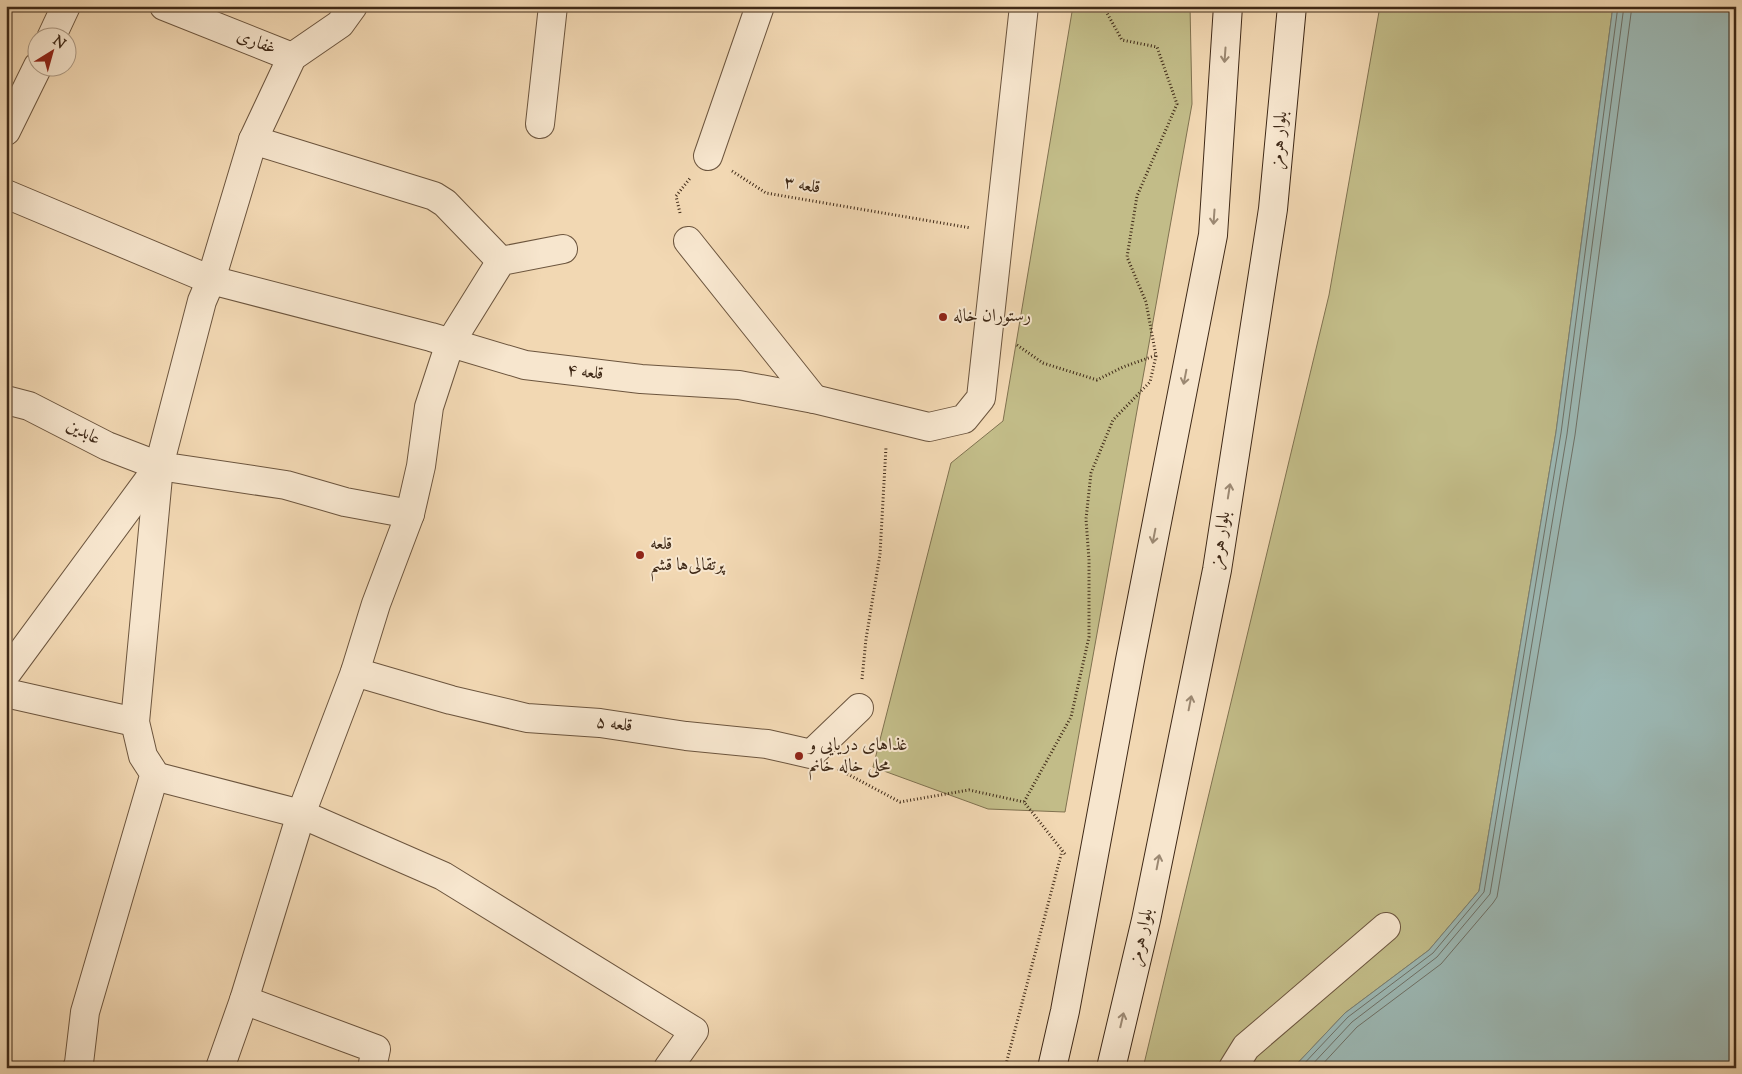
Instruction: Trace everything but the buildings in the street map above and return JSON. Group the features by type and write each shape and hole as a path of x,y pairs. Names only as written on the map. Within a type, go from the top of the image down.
{"street":[{"path":"56,28 66,6"},
{"name":"غفاری","path":"164,6 292,57"},
{"path":"77,1068 85,1012 154,776 142,756 134,722 159,466 195,326 202,301 211,280 253,140 292,57 340,24 353,6"},
{"path":"540,124 553,6"},
{"path":"708,156 760,6"},
{"path":"989,326 1024,6"},
{"path":"1052,1068 1065,1011 1130,660 1213,235 1228,6"},
{"name":"بلوار هرمز","path":"1111,1068 1146,920 1217,570 1273,209 1292,6"},
{"path":"6,131 32,78"},
{"path":"253,140 434,196 445,204 501,262"},
{"name":"قلعه ۴","path":"6,194 211,280 450,343 525,365 641,379 739,385 814,399 929,427 964,419 981,398 989,326"},
{"path":"688,241 814,399"},
{"path":"220,1068 244,1000 301,814 356,672 376,604 410,514 421,466 429,407 450,343 501,262 563,249"},
{"name":"عابدین","path":"6,400 29,406 107,446 159,466 286,485 345,502 410,514"},
{"path":"6,674 159,466"},
{"name":"قلعه ۵","path":"356,672 451,700 527,718 600,723 686,736 767,744 811,754"},
{"path":"6,693 134,722"},
{"path":"811,754 859,708"},
{"path":"154,776 301,814 443,876 694,1031 668,1068"},
{"path":"1233,1068 1246,1047 1386,927"},
{"path":"244,1000 376,1049 372,1068"}],"path":[{"path":"1024,802 1072,717 1089,637 1089,560 1086,519 1091,473 1113,420 1150,382 1156,356 1146,302 1127,258 1137,196 1177,104 1157,47 1122,40 1103,6"},
{"name":"قلعه ۳","path":"708,156 766,193 999,232"},
{"path":"688,241 676,196 708,156"},
{"path":"989,326 1043,363 1097,380 1123,367 1163,353"},
{"path":"859,708 866,639 880,554 888,417"},
{"path":"811,754 900,802 969,790 1024,802 1089,885"},
{"path":"1005,1068 1062,850"},
{"path":"731,1068 794,1065 805,1068"}],"shaded area":[{"path":"1073,6 1190,6 1192,104 1065,812 988,809 873,767 951,463 1003,421"},
{"path":"1380,6 1613,6 1556,432 1479,891 1429,950 1345,1013 1293,1068 1143,1068 1329,295"}],"water":[{"path":"1613,6 1736,6 1736,1068 1293,1068 1345,1013 1429,950 1479,891 1556,432"}],"place":[{"name":"رستوران خاله","path":"943,317"},
{"name":"قلعه پرتقالی‌ها قشم","path":"640,555"},
{"name":"غذاهای دریایی و محلی خاله‌ خانم","path":"799,756"}]}
